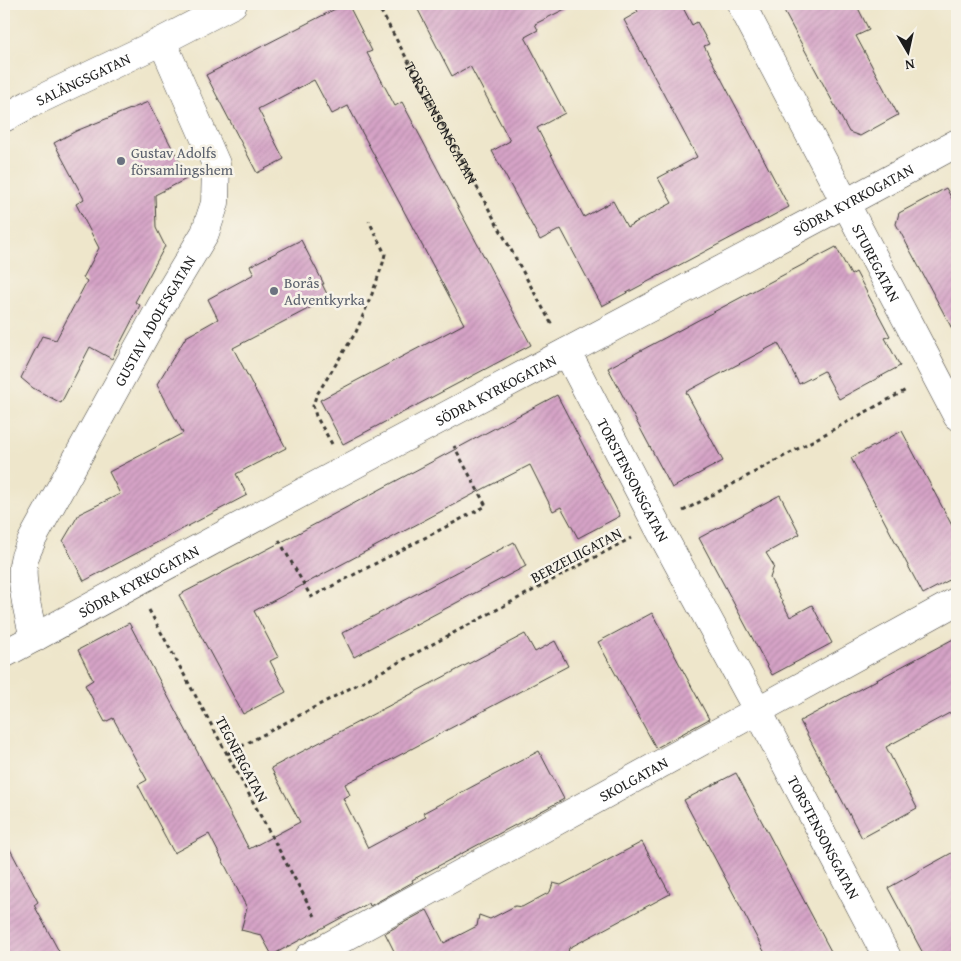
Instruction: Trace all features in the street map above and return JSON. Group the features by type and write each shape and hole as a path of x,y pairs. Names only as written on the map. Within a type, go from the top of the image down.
{"street":[{"path":"162,41 233,4"},
{"name":"STUREGATAN","path":"740,4 957,416"},
{"name":"SALÄNGSGATAN","path":"4,118 162,41"},
{"name":"GUSTAV ADOLFSGATAN","path":"34,638 23,580 24,561 33,538 160,308 205,232 215,203 216,164 162,41"},
{"name":"SÖDRA KYRKOGATAN","path":"34,638 134,582 957,143"},
{"name":"TORSTENSONSGATAN","path":"567,352 887,957"},
{"name":"SKOLGATAN","path":"325,953 957,601"},
{"path":"4,654 34,638"}],"path":[{"name":"TORSTENSONSGATAN","path":"377,4 567,352"},
{"path":"345,469 316,416 313,406 316,396 356,332 383,263 385,254 369,221"},
{"name":"BERZELIIGATAN","path":"227,754 657,525 935,374"},
{"path":"264,513 311,598 486,506 440,420"},
{"name":"TEGNERGATAN","path":"134,582 227,754 325,953"}],"building":[{"path":"348,4 372,51 367,53 395,106 402,102 531,345 343,444 320,400 464,324 348,106 332,114 314,80 258,109 284,159 257,173 206,75"},
{"path":"415,4 575,4 535,24 538,30 525,37 565,113 537,128 584,217 613,201 627,227 672,203 658,178 697,157 624,20 638,12 634,4 681,4 692,25 697,22 709,44 704,46 789,207 602,306 561,229 540,240 492,151 510,141 470,66 452,76"},
{"path":"780,4 856,4 869,30 856,36 898,115 860,136 849,132"},
{"path":"148,102 188,178 155,195 156,228 165,246 135,302 140,305 112,359 90,347 61,403 33,388 21,378 42,336 56,340 87,281 83,278 99,248 76,204 84,199 54,143 76,131"},
{"path":"946,188 957,208 957,338 896,224 899,213"},
{"path":"301,240 324,284 322,284 329,298 233,348 286,448 236,474 247,495 84,581 63,541 79,514 120,494 109,472 183,433 157,384 186,337 218,319 208,299 254,274 250,266"},
{"path":"836,247 851,275 856,272 890,336 885,338 900,366 839,399 824,371 799,384 778,343 686,392 723,461 672,488 608,368"},
{"path":"557,395 620,516 578,538 561,507 553,511 530,465 485,488 254,611 278,657 270,661 286,692 243,714 179,595"},
{"path":"902,431 957,535 957,576 923,594 851,458"},
{"path":"780,495 800,534 766,553 774,566 770,578 790,617 812,605 832,643 772,675 699,538"},
{"path":"514,542 526,566 354,657 342,633"},
{"path":"652,613 709,719 656,748 598,642"},
{"path":"129,623 249,849 300,822 271,768 525,634 535,652 555,641 568,666 345,784 350,795 343,798 368,848 426,817 423,813 539,751 564,799 412,880 413,882 370,906 369,903 272,955 261,935 241,930 247,908 209,834 174,853 138,785 147,780 113,718 105,722 85,685 93,680 78,650"},
{"path":"957,637 957,709 886,747 917,808 862,838 800,721"},
{"path":"736,773 834,957 767,957 684,800"},
{"path":"4,838 38,902 34,905 62,957 4,957"},
{"path":"642,842 670,894 569,948 567,957 547,954 541,957 397,957 385,933 427,910 444,943 477,926 479,915 490,919 515,906 522,907 550,892 553,883 561,885"},
{"path":"957,850 957,957 925,957 888,888"}],"place":[{"name":"Gustav Adolfs församlingshem","path":"121,161"},
{"name":"Borås Adventkyrka","path":"274,291"}]}
